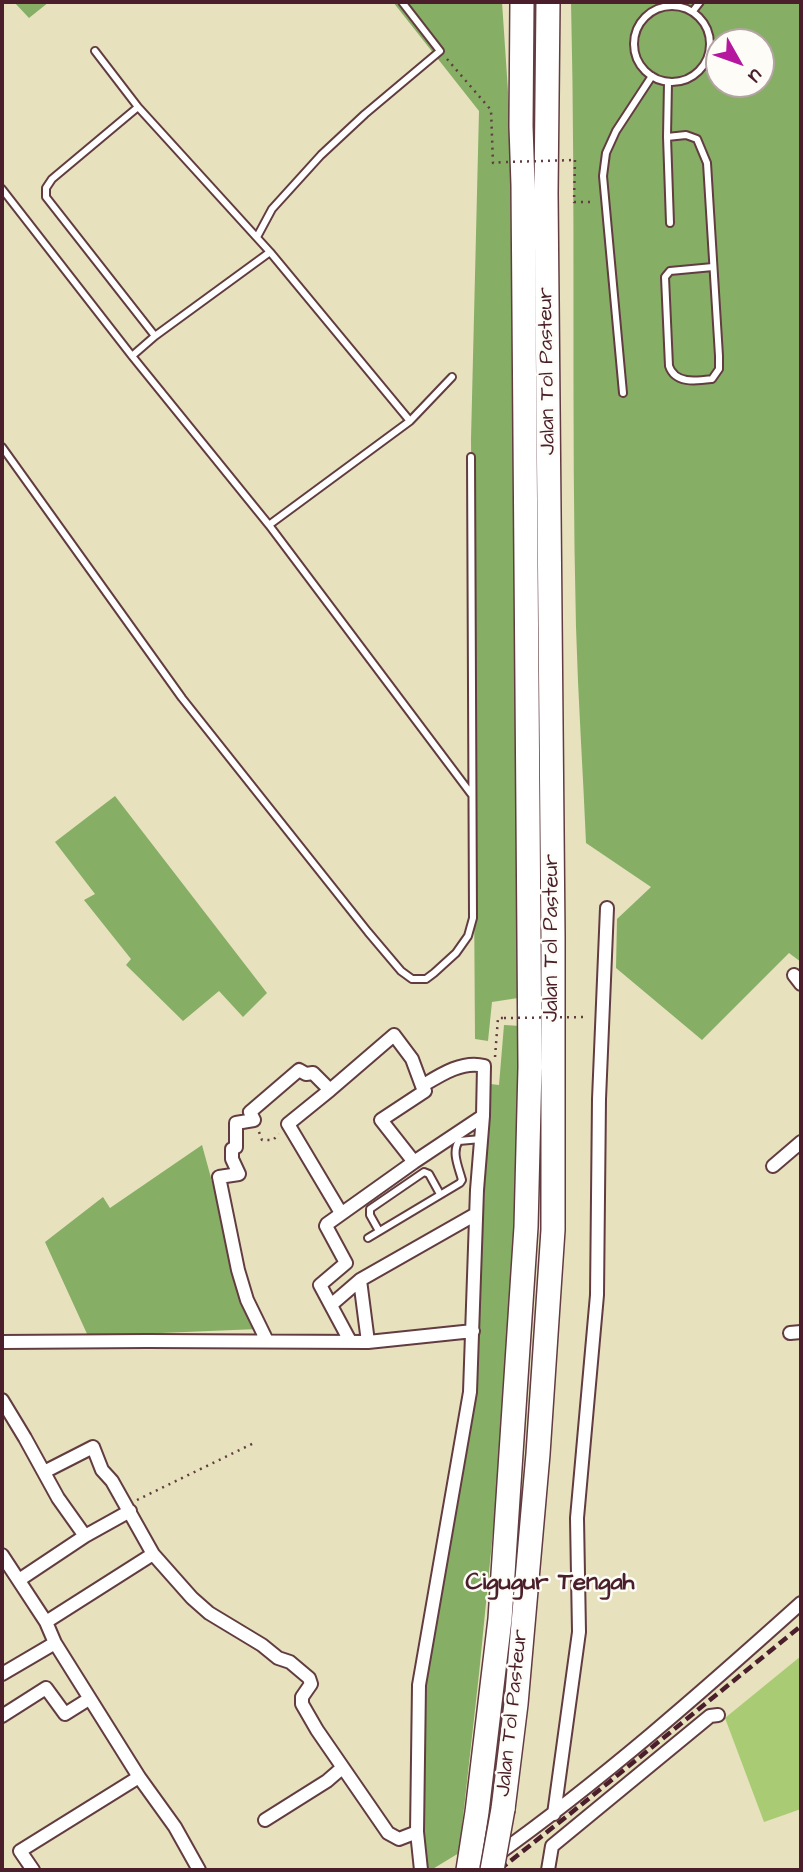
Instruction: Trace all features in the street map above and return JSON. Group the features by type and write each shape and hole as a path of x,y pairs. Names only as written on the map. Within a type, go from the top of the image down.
{"highway":[{"name":"Jalan Tol Pasteur","path":"468,1870 500,1619 527,1200 530,1039 520,2"},
{"name":"Jalan Tol Pasteur","path":"492,1870 503,1809 516,1704 538,1454 553,1230 548,2"}],"street":[{"path":"554,1814 579,1632 577,1518 597,1294 598,1099 607,908"},
{"path":"341,1213 288,1124 394,1035 412,1059 425,1091 381,1120 414,1162"},
{"path":"421,1870 417,1832 419,1685 470,1391 484,1066 474,1063 441,1074 422,1086"},
{"path":"267,1341 244,1290 219,1177 239,1174 232,1159 232,1149 236,1147 236,1123 254,1119 250,1112 299,1070 306,1074 313,1073 330,1090"},
{"path":"350,1341 320,1284 346,1263 326,1226 483,1116"},
{"path":"773,1166 801,1142"},
{"path":"331,1305 360,1280 476,1214"},
{"path":"360,1280 368,1342"},
{"path":"2,1342 368,1342 472,1331"},
{"path":"2,1400 58,1498 85,1536"},
{"path":"44,1472 93,1447 102,1470 112,1481 153,1554 209,1613 262,1645 278,1658 290,1662 309,1678 311,1684 302,1697 302,1704 342,1768 388,1833 399,1839 417,1832"},
{"path":"19,1580 128,1508"},
{"path":"46,1622 153,1554"},
{"path":"2,1555 46,1622 55,1643 89,1699 175,1827 199,1870"},
{"path":"476,1870 554,1814 701,1694 801,1603"},
{"path":"2,1674 55,1643"},
{"path":"2,1716 47,1688 65,1714 89,1699"},
{"path":"548,1870 552,1846 710,1716 718,1715"},
{"path":"265,1820 327,1781 342,1768"},
{"path":"33,1870 20,1851 139,1777"}],"lane":[{"path":"257,237 272,209 321,155 440,51 402,2"},
{"path":"692,11 700,2"},
{"path":"668,6 692,11 708,31 710,48 704,64 692,76 676,82 667,82 652,76 640,64 634,48 640,23 652,11 668,6"},
{"path":"96,51 138,107 270,252 410,421"},
{"path":"623,393 603,176 606,153 616,131 652,76"},
{"path":"667,82 670,223"},
{"path":"138,107 52,178 46,188 46,197 155,336"},
{"path":"667,137 686,135 697,139 707,163 719,369 712,379 677,378 671,374 668,366 665,277 670,271 713,267"},
{"path":"2,189 132,356 269,525 472,795"},
{"path":"132,356 155,336 270,252"},
{"path":"269,525 410,421 452,377"},
{"path":"2,447 183,698 368,932 401,971 412,979 426,979 456,953 468,936 473,918 471,457"},
{"path":"369,1238 462,1181 455,1152 456,1144 458,1141 481,1139"},
{"path":"379,1231 370,1215 370,1209 424,1172 429,1174 440,1194"}],"path":[{"path":"440,51 491,110 493,163 575,160 574,202 605,202"},
{"path":"485,1080 493,1080 498,1018 588,1017"},
{"path":"254,1119 262,1140 273,1140 288,1124"},
{"path":"128,1508 256,1442"}],"green space":[{"path":"14,2 49,2 29,18"},
{"path":"393,2 502,2 510,121 518,998 492,1002 488,1041 475,1039 471,439 479,111"},
{"path":"571,2 801,2 801,962 789,953 702,1040 616,968 617,919 651,887 586,843 575,549"},
{"path":"115,796 267,993 243,1017 219,991 183,1021 126,965 131,959 84,900 95,894 55,842"},
{"path":"504,1025 521,1026 508,1379 459,1853 431,1870 425,1870 420,1819 427,1676 475,1386 490,1084 499,1085"},
{"path":"202,1145 245,1302 258,1329 88,1336 45,1242 103,1197 110,1208"},
{"path":"801,1656 801,1809 764,1822 725,1718"}],"railway":[{"path":"499,1870 801,1626"}],"district":[{"name":"Cigugur Tengah","path":"550,1584"}]}
